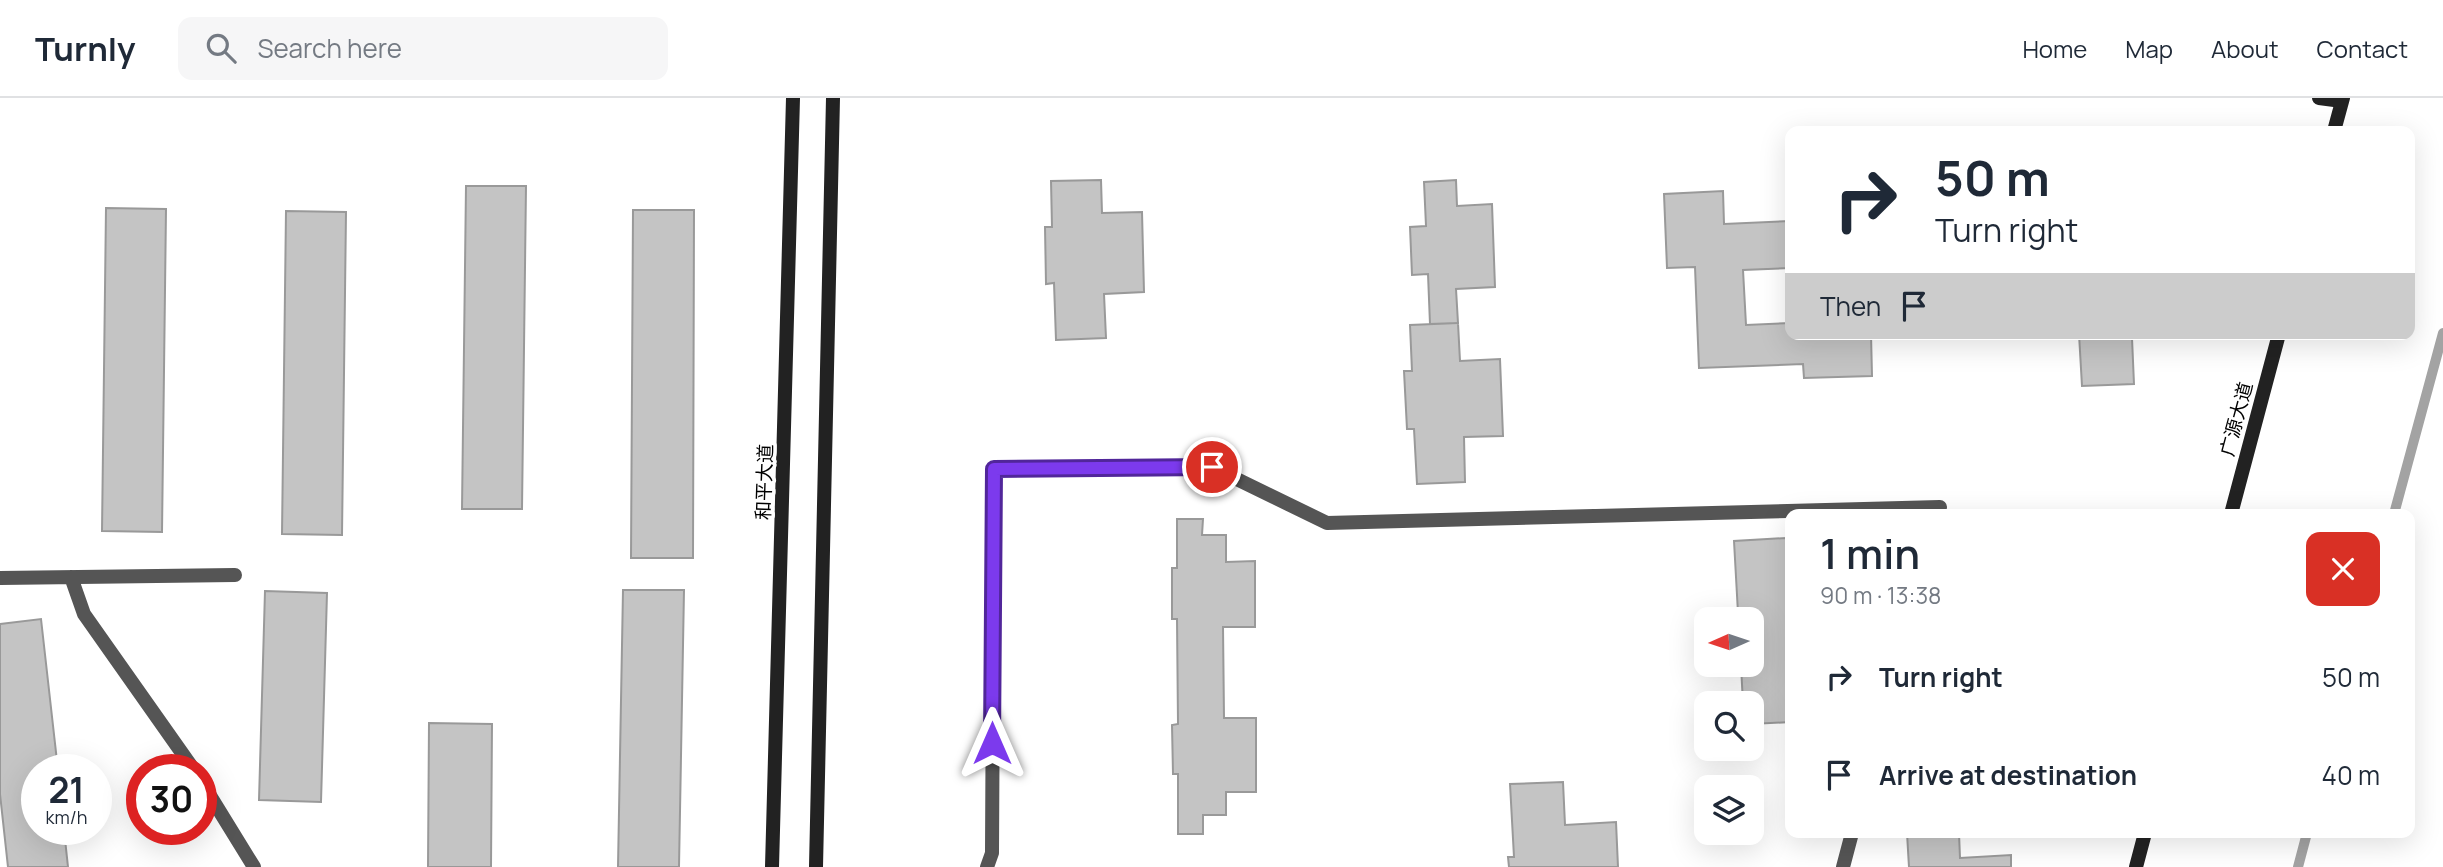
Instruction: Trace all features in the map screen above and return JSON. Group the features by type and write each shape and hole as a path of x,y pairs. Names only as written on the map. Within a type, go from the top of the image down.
{"main road":[{"name":"和平大道","path":"772,867 793,98"},
{"path":"816,867 833,98"},
{"path":"2319,98 2343,100 2335,126"},
{"name":"广源大道","path":"2232,509 2277,340"},
{"path":"2136,867 2144,838"}],"street":[{"path":"987,867 992,853 994,469 1212,467 1327,523 1785,511"},
{"path":"1863,509 1939,509"},
{"path":"0,578 235,575"},
{"path":"71,577 84,614 183,754"},
{"path":"217,807 254,867"},
{"path":"1843,867 1851,838"}],"building":[{"path":"1101,180 1102,213 1142,212 1144,292 1104,294 1106,338 1056,340 1054,283 1046,284 1045,227 1052,227 1051,181"},
{"path":"1456,180 1457,206 1492,204 1495,287 1456,289 1458,323 1430,324 1428,274 1412,275 1410,227 1426,226 1424,182"},
{"path":"466,186 526,186 522,509 462,509"},
{"path":"1723,191 1724,224 1785,221 1785,268 1743,270 1746,325 1785,323 1785,340 1871,340 1872,376 1804,378 1803,364 1699,368 1695,267 1667,268 1664,194"},
{"path":"106,208 166,209 162,532 102,531"},
{"path":"633,210 694,210 693,558 631,558"},
{"path":"286,211 346,212 342,535 282,534"},
{"path":"1458,323 1460,361 1500,359 1503,436 1464,437 1465,482 1417,484 1414,429 1407,429 1404,371 1412,371 1410,325"},
{"path":"2079,340 2132,340 2134,384 2082,386"},
{"path":"1177,519 1203,519 1202,535 1226,535 1226,562 1255,561 1255,627 1223,627 1224,718 1256,718 1256,792 1226,792 1226,815 1203,815 1203,834 1178,834 1178,774 1173,774 1172,725 1178,724 1177,619 1172,619 1172,568 1177,568"},
{"path":"1785,538 1785,722 1764,723 1764,691 1742,691 1742,677 1764,677 1764,607 1738,607 1734,541"},
{"path":"623,590 684,590 679,867 618,867"},
{"path":"265,591 327,593 321,802 259,800"},
{"path":"41,619 56,754 21,754 21,845 66,845 68,867 8,867 0,794 0,624"},
{"path":"429,723 492,724 491,867 428,867"},
{"path":"1563,782 1565,825 1616,822 1618,867 1509,867 1508,857 1514,857 1510,784"},
{"path":"1907,838 1959,838 1960,858 2011,855 2011,867 1909,867"}],"waterway":[{"path":"2395,509 2443,333"},
{"path":"2298,867 2306,838"}],"route":[{"path":"992,743 994,469 1212,467"}]}
